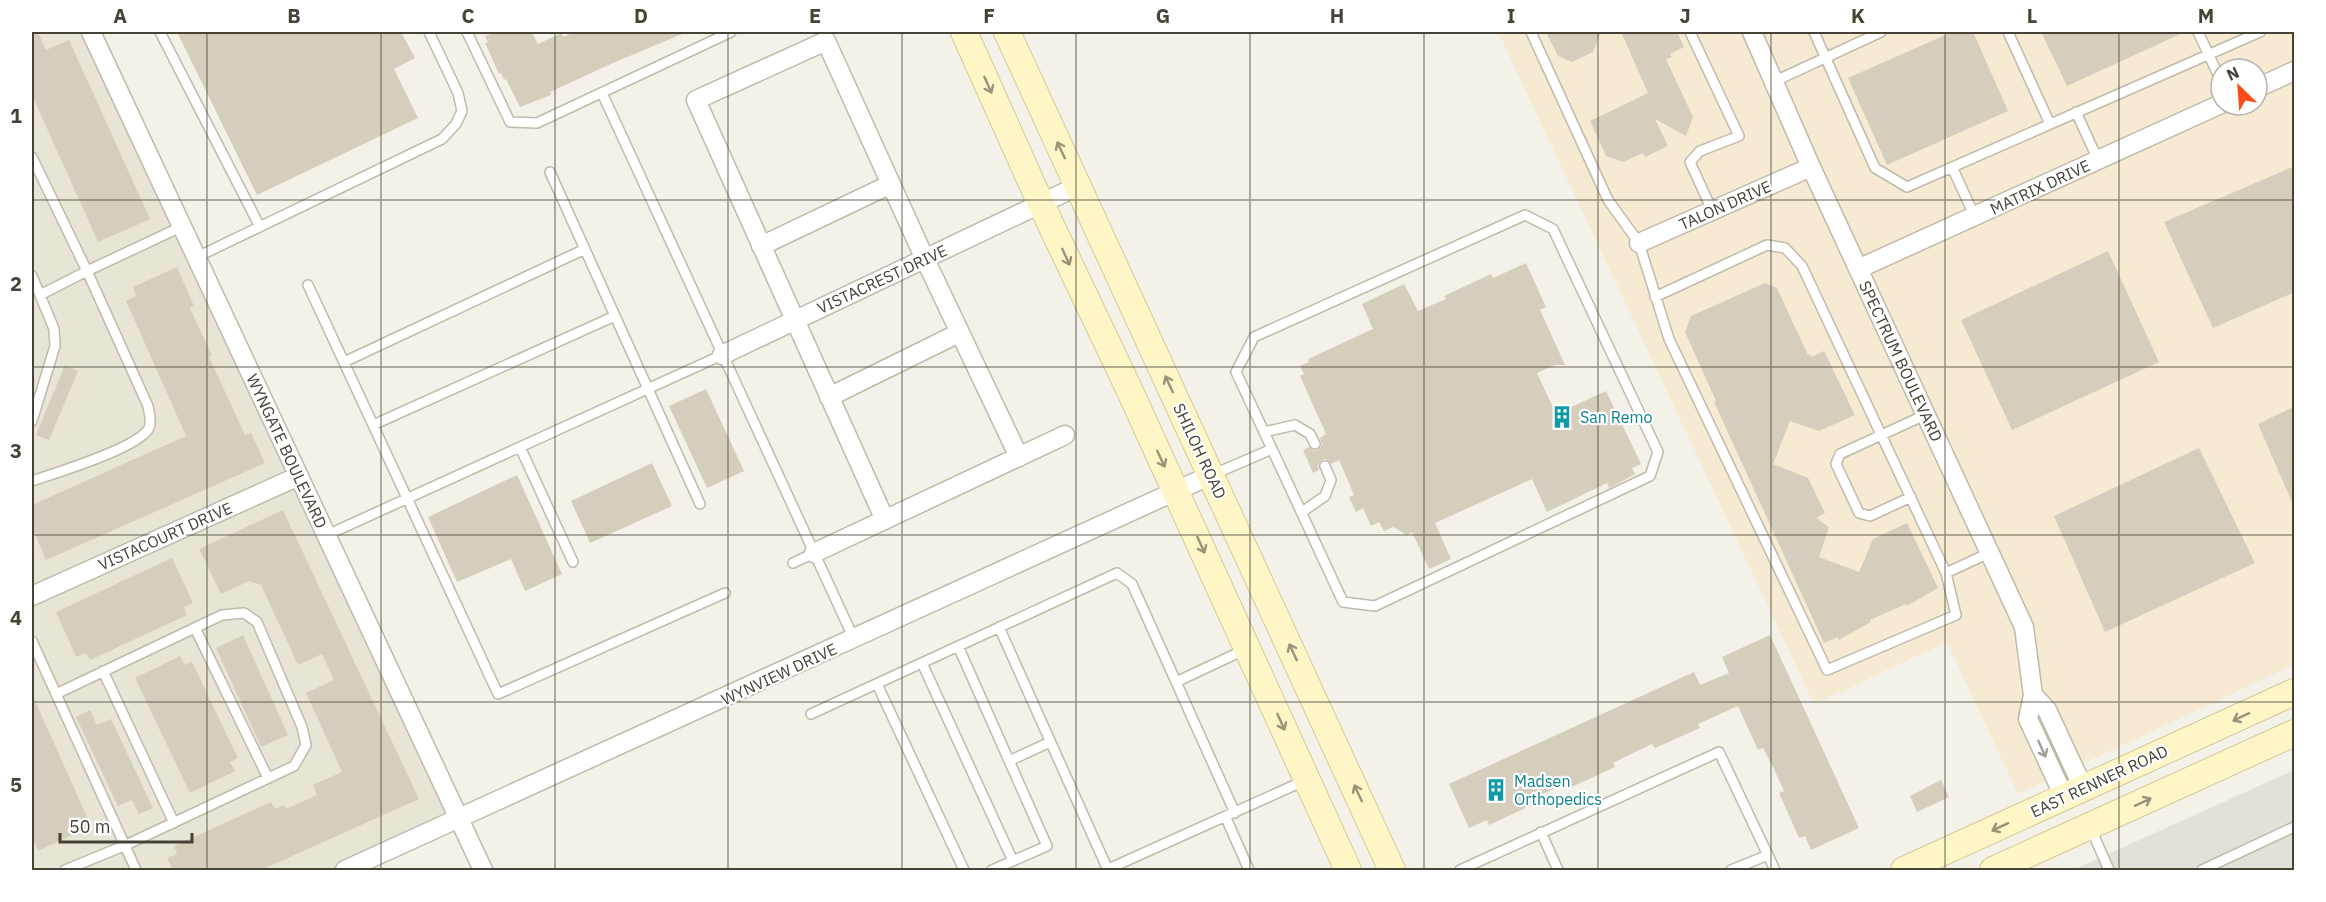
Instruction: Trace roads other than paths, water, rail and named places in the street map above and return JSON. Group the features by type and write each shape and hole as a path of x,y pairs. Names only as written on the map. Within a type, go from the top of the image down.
{"main road":[{"path":"964,32 1041,204 1248,649 1346,868"},
{"name":"SHILOH ROAD","path":"1007,32 1392,870"},
{"name":"EAST RENNER ROAD","path":"1904,870 2295,692"},
{"path":"1994,870 2295,733"},
{"path":"1307,779 1343,762"},
{"path":"2073,793 2090,827"}],"street":[{"name":"WYNGATE BOULEVARD","path":"91,32 483,870"},
{"name":"SPECTRUM BOULEVARD","path":"1752,32 1858,269 2024,627 2032,695 2047,710 2079,779 2073,793"},
{"path":"885,520 696,100 826,41 1018,457"},
{"path":"2269,83 2295,71"},
{"name":"MATRIX DRIVE","path":"1858,269 2209,109"},
{"name":"TALON DRIVE","path":"1639,243 1811,166"},
{"path":"761,246 891,184"},
{"name":"VISTACREST DRIVE","path":"722,355 1078,186"},
{"path":"829,397 959,333"},
{"path":"814,554 1065,435"},
{"name":"WYNVIEW DRIVE","path":"345,870 459,820 1211,475"},
{"name":"VISTACOURT DRIVE","path":"32,596 299,476"}],"lane":[{"path":"160,32 260,227"},
{"path":"197,257 442,139 456,124 462,111 458,93 429,32"},
{"path":"467,32 510,122 537,123 731,32"},
{"path":"1531,32 1608,200 1639,243 1655,297 1669,339 1827,670 1956,615 1946,573 1911,497 1802,266 1785,248 1767,245 1655,297"},
{"path":"1690,32 1739,136 1700,151 1690,162 1712,210"},
{"path":"1814,32 1875,168 1907,187 2260,32"},
{"path":"1773,82 1881,32"},
{"path":"2008,32 2050,124"},
{"path":"2198,32 2209,57"},
{"path":"602,93 854,639"},
{"path":"2076,112 2098,160"},
{"path":"32,157 148,406 151,423 148,431 116,451 32,481"},
{"path":"1952,167 1975,217"},
{"path":"550,172 700,504"},
{"path":"1525,215 1553,229 1658,452 1650,476 1375,606 1343,602 1272,449 1236,372 1254,337 1525,215"},
{"path":"36,294 183,226"},
{"path":"344,362 585,249"},
{"path":"32,276 36,294 54,329 55,346 32,421"},
{"path":"308,285 498,694 725,593"},
{"path":"373,426 615,316"},
{"path":"327,535 722,355"},
{"path":"1911,497 1870,516 1859,513 1836,464 1840,454 1925,415"},
{"path":"1264,432 1295,425 1310,434 1315,444"},
{"path":"520,447 573,562"},
{"path":"1211,475 1272,449"},
{"path":"1302,512 1325,496 1331,480 1325,466"},
{"path":"1946,573 1989,553"},
{"path":"793,563 814,554"},
{"path":"811,714 1118,573 1132,584 1235,813"},
{"path":"56,694 222,615 244,614 257,622 302,727 306,745 294,766 126,845 65,870"},
{"path":"999,627 1107,870 1226,818 1307,779"},
{"path":"195,628 268,778"},
{"path":"32,641 136,870"},
{"path":"958,646 1047,846 992,870"},
{"path":"1176,682 1248,649"},
{"path":"922,663 1013,861"},
{"path":"103,671 174,823"},
{"path":"878,684 964,870"},
{"path":"1009,761 1050,742"},
{"path":"1460,870 1719,753 1775,870"},
{"path":"1226,818 1249,870"},
{"path":"2090,827 2109,870"},
{"path":"2202,870 2295,827"},
{"path":"1541,832 1558,870"},
{"path":"1731,870 1768,855"}],"place":[{"name":"San Remo","path":"1562,417"},
{"name":"Madsen Orthopedics","path":"1496,790"}]}
